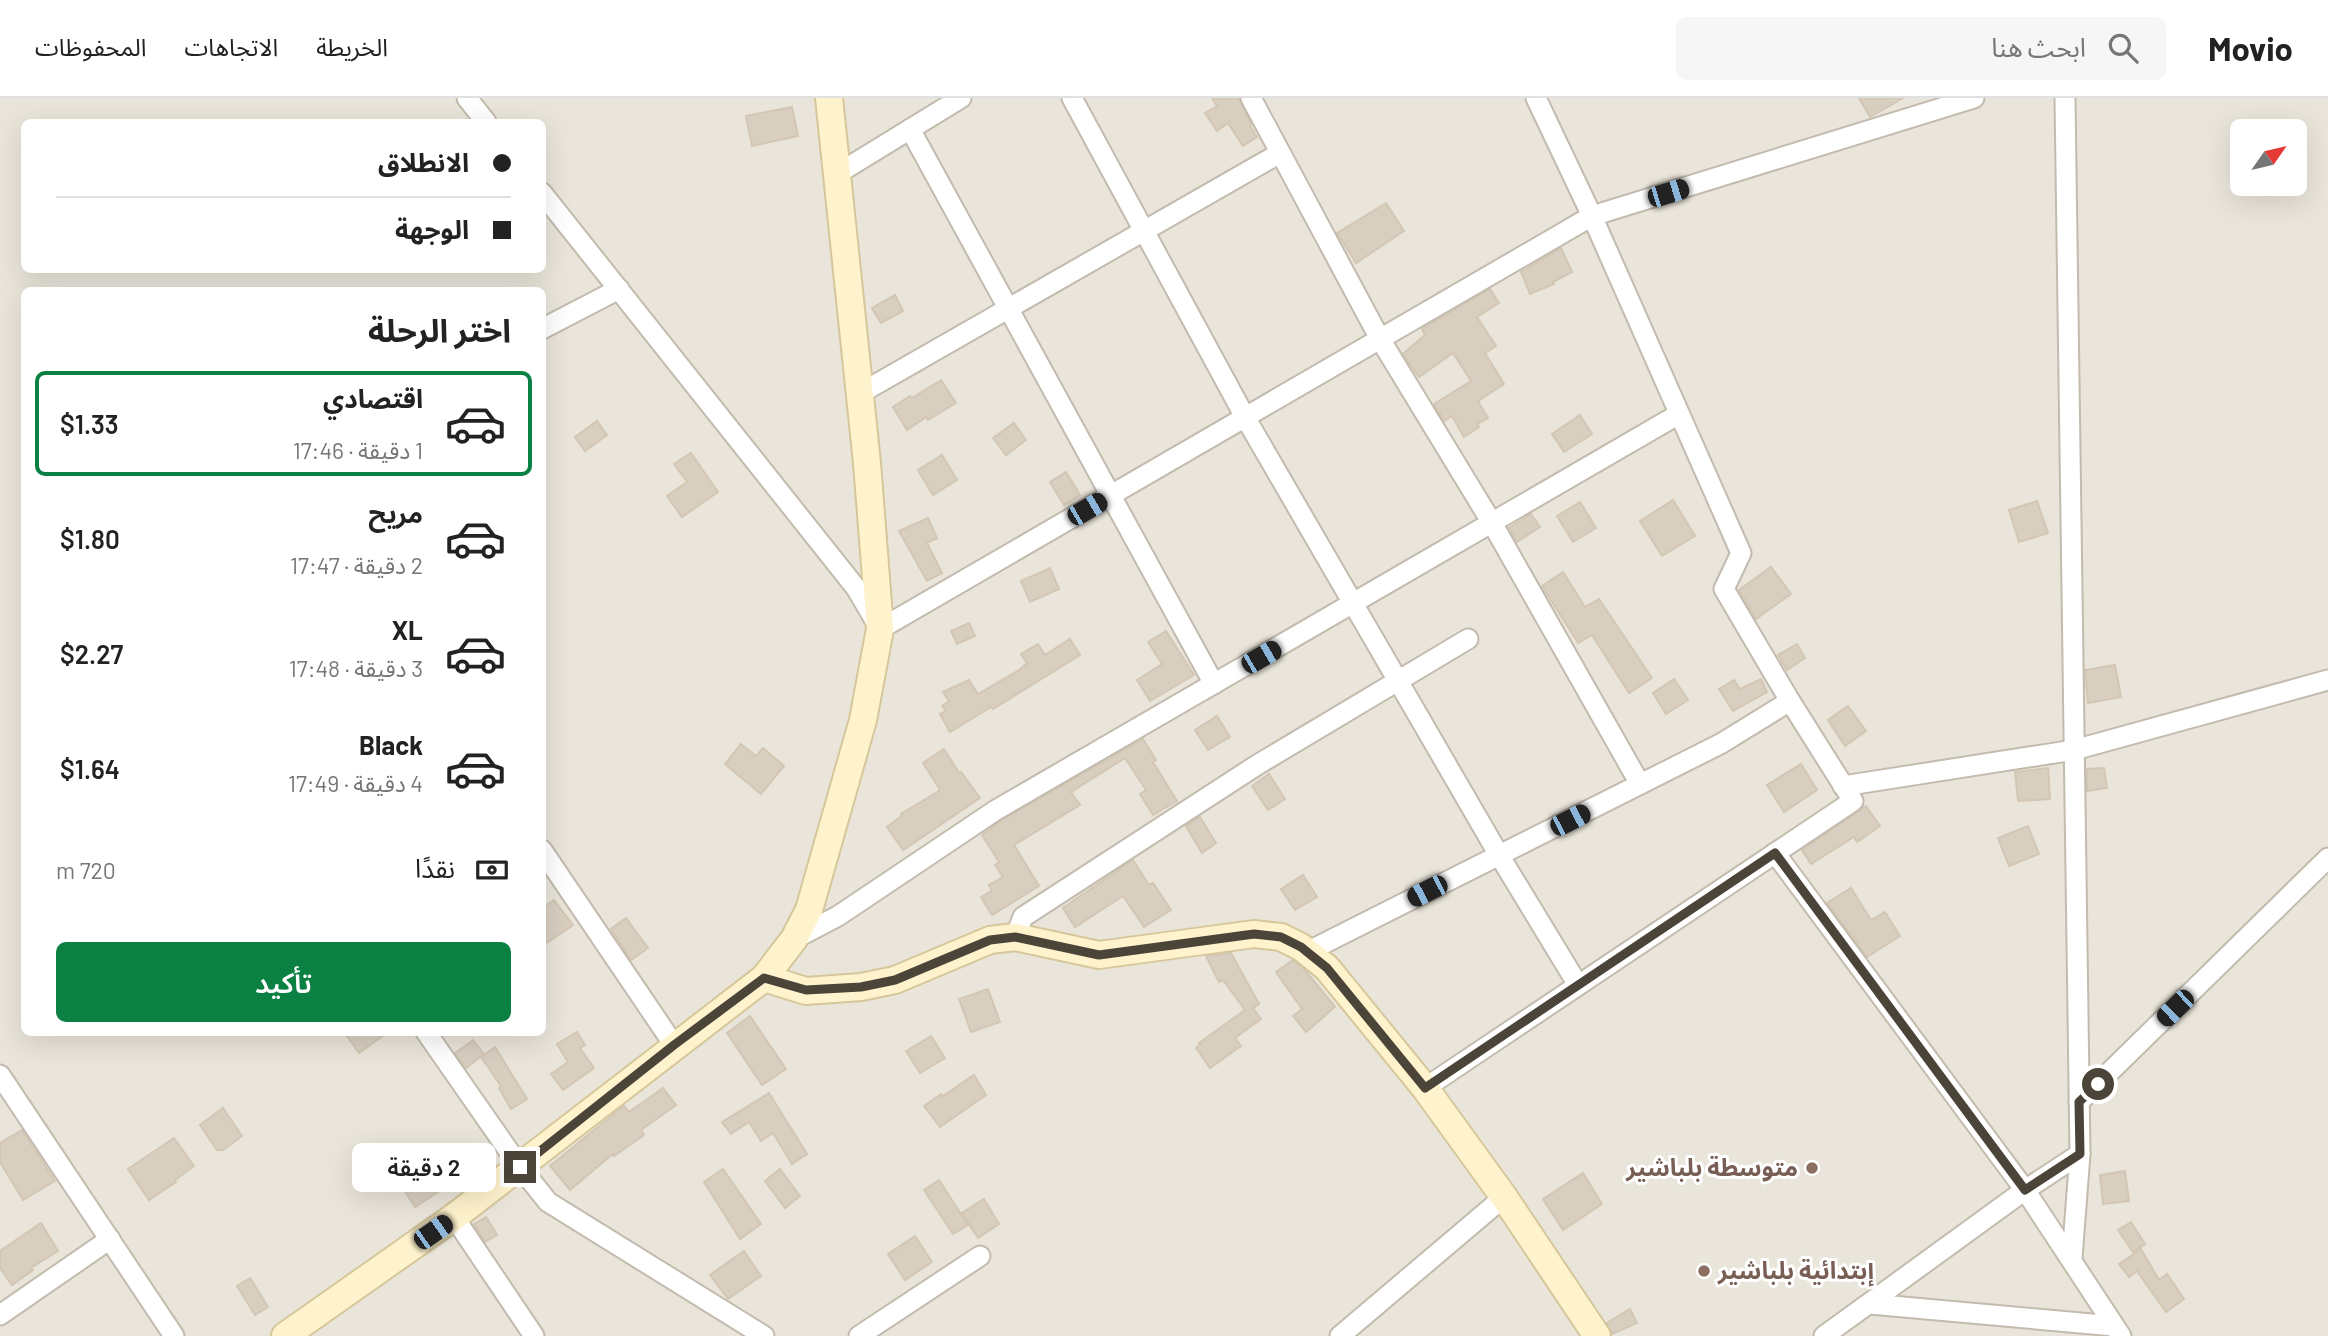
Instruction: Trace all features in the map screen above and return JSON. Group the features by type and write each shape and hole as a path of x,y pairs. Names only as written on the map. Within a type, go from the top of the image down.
{"street":[{"path":"467,98 484,119"},
{"path":"285,1336 454,1217 764,978 794,939 809,910 863,720 880,629 829,98"},
{"path":"837,174 961,98"},
{"path":"1072,98 1245,417 1499,855 1578,985"},
{"path":"1251,98 1380,339 1492,523 1640,784"},
{"path":"1425,1088 1853,801 1724,589 1741,553 1536,98"},
{"path":"880,629 1591,216 1974,98"},
{"path":"2065,98 2080,1154 2072,1258"},
{"path":"910,129 1214,684"},
{"path":"859,394 1280,153"},
{"path":"546,198 856,588 880,629"},
{"path":"546,327 618,289"},
{"path":"794,939 838,916 996,810 1679,414"},
{"path":"1015,937 1023,917 1256,765 1468,639"},
{"path":"1843,786 2074,750 2328,680"},
{"path":"1307,951 1722,743 1790,701"},
{"path":"1775,853 2025,1190 2118,1331"},
{"path":"546,856 674,1045"},
{"path":"2079,1102 2328,858"},
{"path":"764,978 806,990 861,987 895,980 990,940 1015,937 1099,955 1254,934 1281,937 1307,951 1327,968 1425,1088 1504,1197 1597,1336"},
{"path":"429,1036 520,1167 548,1202 764,1336"},
{"path":"0,1075 174,1336"},
{"path":"1824,1336 2025,1190 2080,1154"},
{"path":"1340,1336 1504,1197"},
{"path":"454,1217 534,1336"},
{"path":"0,1315 110,1239"},
{"path":"859,1336 980,1256"},
{"path":"1870,1304 2118,1331"}],"shaded area":[{"path":"0,98 2328,98 2328,1336 0,1336"}],"building":[{"path":"1212,98 1239,98 1257,137 1243,146 1228,123 1217,131 1205,113 1217,106"},
{"path":"1859,98 1903,98 1870,117"},
{"path":"792,107 798,136 752,146 746,116"},
{"path":"1386,203 1404,231 1356,263 1337,233"},
{"path":"1561,248 1572,272 1553,282 1554,284 1530,294 1521,272"},
{"path":"1490,289 1499,303 1477,317 1496,346 1485,353 1504,384 1478,401 1488,418 1477,424 1479,427 1464,437 1452,416 1444,421 1434,404 1471,381 1453,353 1419,377 1403,354 1425,335 1422,329"},
{"path":"895,295 903,311 881,323 872,308"},
{"path":"941,380 956,403 928,420 926,417 907,430 893,407"},
{"path":"1580,415 1592,434 1564,452 1552,434"},
{"path":"597,421 607,435 585,451 575,437"},
{"path":"1014,423 1026,440 1006,455 993,438"},
{"path":"691,453 718,492 682,517 667,496 687,482 674,464"},
{"path":"942,455 957,480 933,495 918,470"},
{"path":"1066,472 1080,495 1064,505 1050,482"},
{"path":"1673,500 1695,536 1662,556 1640,521"},
{"path":"2037,501 2048,533 2019,542 2009,510"},
{"path":"1580,502 1596,528 1573,542 1557,516"},
{"path":"1531,514 1540,527 1517,542 1509,528"},
{"path":"928,518 937,538 927,543 942,573 927,581 899,531"},
{"path":"1771,567 1791,594 1756,619 1739,590"},
{"path":"1050,568 1059,589 1030,602 1021,581"},
{"path":"1563,572 1585,607 1599,599 1652,678 1629,693 1592,635 1578,643 1542,586"},
{"path":"969,623 975,636 957,644 951,631"},
{"path":"1166,631 1194,675 1150,701 1137,680 1162,664 1148,642"},
{"path":"1070,639 1080,655 993,709 991,707 950,732 940,714 946,711 942,706 949,701 943,692 969,680 978,694 1027,663 1021,654 1038,644 1045,655"},
{"path":"1797,644 1805,658 1787,670 1778,655"},
{"path":"2115,665 2121,697 2088,703 2085,670"},
{"path":"1674,679 1688,700 1666,714 1653,693"},
{"path":"1761,679 1767,692 1733,711 1719,689 1734,680 1740,689"},
{"path":"1848,706 1866,731 1845,746 1828,720"},
{"path":"1217,716 1230,737 1208,750 1195,730"},
{"path":"1143,739 1156,760 1153,762 1177,801 1153,815 1140,794 1146,790 1125,758 1071,792 1080,805 1014,845 1039,886 992,915 981,897 992,891 989,885 1003,877 995,865 999,862 982,835 1002,820"},
{"path":"741,744 756,756 763,748 784,766 761,794 725,764"},
{"path":"944,749 959,773 961,772 980,798 903,850 887,827 902,816 901,814 939,791 923,763"},
{"path":"1801,764 1817,790 1784,812 1767,785"},
{"path":"2048,768 2050,799 2018,801 2015,772"},
{"path":"2104,768 2107,788 2087,791 2087,769"},
{"path":"1269,774 1285,799 1268,810 1252,786"},
{"path":"1866,806 1880,826 1857,842 1854,837 1811,864 1802,850"},
{"path":"1200,817 1216,843 1202,853 1186,826"},
{"path":"2028,826 2039,854 2009,866 1998,838"},
{"path":"1133,860 1149,885 1153,883 1171,910 1144,927 1123,896 1075,927 1063,908"},
{"path":"1303,875 1317,897 1295,910 1281,889"},
{"path":"1851,888 1871,920 1885,912 1900,936 1867,957 1827,903"},
{"path":"554,900 573,925 546,943 546,905"},
{"path":"626,918 648,948 631,960 611,929"},
{"path":"1231,953 1259,1004 1253,1008 1261,1019 1235,1038 1241,1046 1210,1068 1196,1048 1201,1044 1199,1043 1245,1010 1223,980 1219,982 1206,956"},
{"path":"1293,960 1304,969 1335,1007 1306,1032 1293,1016 1302,1009 1276,972"},
{"path":"988,989 1000,1022 971,1032 959,999"},
{"path":"750,1016 786,1069 762,1085 727,1033"},
{"path":"577,1032 585,1045 580,1048 594,1068 563,1090 551,1074 568,1062 557,1044"},
{"path":"347,1036 382,1036 359,1053"},
{"path":"931,1036 945,1058 920,1073 906,1051"},
{"path":"473,1040 484,1054 466,1068 455,1053"},
{"path":"495,1047 527,1099 511,1109 499,1088 501,1086 481,1057"},
{"path":"974,1075 986,1095 940,1127 924,1106"},
{"path":"663,1088 676,1105 641,1130 644,1135 614,1156 613,1154 570,1190 550,1166 624,1106 629,1112"},
{"path":"769,1093 807,1154 792,1164 773,1133 761,1141 749,1122 731,1134 722,1122"},
{"path":"223,1108 242,1136 223,1150 217,1150 200,1125"},
{"path":"22,1130 55,1181 23,1200 0,1162 0,1143"},
{"path":"174,1138 194,1166 149,1200 128,1169"},
{"path":"423,1155 444,1188 415,1207 394,1174"},
{"path":"723,1169 761,1224 740,1239 704,1182"},
{"path":"780,1169 800,1196 785,1208 765,1181"},
{"path":"2125,1171 2129,1201 2103,1204 2100,1175"},
{"path":"1583,1173 1602,1204 1563,1230 1543,1199"},
{"path":"939,1180 968,1225 953,1234 924,1190"},
{"path":"984,1199 999,1224 978,1238 962,1213"},
{"path":"486,1217 497,1235 485,1242 474,1224"},
{"path":"2131,1222 2145,1244 2133,1252 2118,1230"},
{"path":"41,1223 58,1251 31,1268 33,1270 12,1285 0,1268 0,1251"},
{"path":"915,1236 932,1262 905,1280 888,1254"},
{"path":"2141,1249 2159,1280 2167,1274 2184,1299 2166,1312 2137,1271 2129,1277 2119,1264"},
{"path":"744,1251 761,1276 728,1299 710,1275"},
{"path":"250,1278 268,1307 255,1315 237,1286"},
{"path":"1630,1309 1637,1323 1612,1334 1607,1323"}],"place":[{"name":"متوسطة بلباشير","path":"1812,1168"},
{"name":"إبتدائية بلباشير","path":"1704,1271"}],"route":[{"path":"520,1167 674,1045 764,978 806,990 861,987 895,980 990,940 1015,937 1099,955 1254,934 1281,937 1301,947 1327,968 1425,1088 1775,853 2025,1190 2080,1154 2079,1102 2098,1084"}]}
